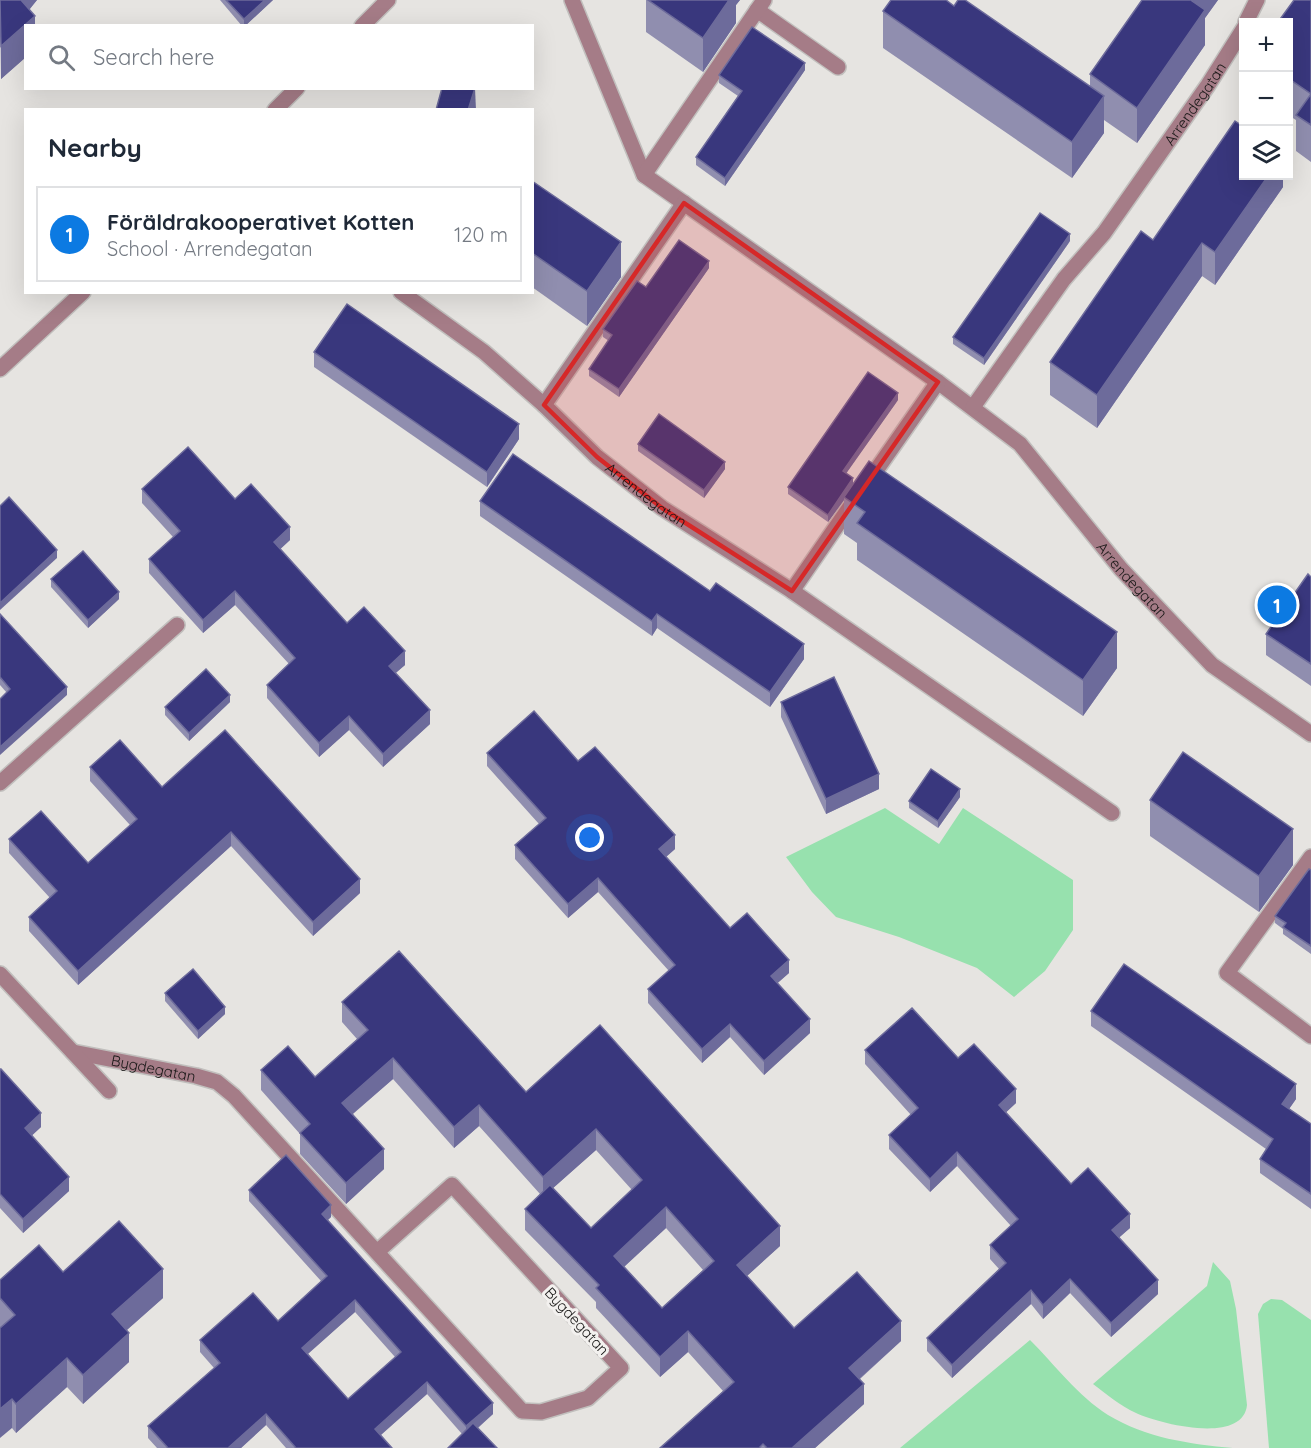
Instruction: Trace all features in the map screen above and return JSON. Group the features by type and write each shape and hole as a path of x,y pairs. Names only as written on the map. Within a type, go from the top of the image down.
{"street":[{"path":"364,24 388,0"},
{"path":"572,0 644,175"},
{"path":"1248,18 1257,0"},
{"path":"644,175 761,5 838,67"},
{"name":"Arrendegatan","path":"973,407 1064,279 1104,233 1208,85 1239,36"},
{"path":"277,108 295,90"},
{"name":"Arrendegatan","path":"644,175 973,407 1020,444 1121,568 1212,665 1311,734"},
{"path":"544,405 684,203"},
{"path":"0,369 81,294"},
{"name":"Arrendegatan","path":"404,294 484,351 597,457 662,508 792,591 1112,813"},
{"path":"792,591 938,382"},
{"path":"0,783 177,625"},
{"path":"1311,857 1227,973 1311,1036"},
{"name":"Bygdegatan","path":"0,974 109,1091"},
{"name":"Bygdegatan","path":"73,1052 196,1076 218,1083 234,1096 377,1252 522,1410 541,1412 588,1398 621,1368 452,1185 377,1252"}],"highlighted area":[{"path":"684,203 938,382 792,591 662,508 597,457 544,405"}],"green space":[{"path":"885,808 939,844 963,808 1073,880 1073,930 1045,971 1014,997 977,968 899,937 836,917 812,892 786,857"},
{"path":"1213,1262 1230,1281 1236,1309 1247,1405 1242,1417 1231,1425 1216,1428 1181,1426 1130,1410 1093,1384 1207,1286"},
{"path":"1271,1299 1282,1300 1311,1320 1311,1448 1269,1448 1258,1314 1263,1304"},
{"path":"1030,1340 1087,1399 1122,1423 1168,1439 1233,1448 900,1448"}],"building":[{"path":"0,0 21,0 35,16 1,46"},
{"path":"226,0 265,0 244,19"},
{"path":"648,0 729,0 703,38"},
{"path":"891,0 946,0 954,6 958,0 965,0 1104,96 1072,142 883,11"},
{"path":"1142,0 1193,0 1205,10 1137,108 1090,74"},
{"path":"1294,0 1311,0 1311,94 1293,81 1293,18 1281,18"},
{"path":"752,27 805,63 725,178 696,157 742,91 719,75"},
{"path":"441,90 474,90 469,108 437,108"},
{"path":"1311,94 1311,125 1296,115"},
{"path":"1235,121 1239,124 1239,180 1265,180 1215,252 1202,243 1097,395 1050,362 1141,231 1153,240"},
{"path":"534,182 621,242 587,291 534,254"},
{"path":"1040,213 1070,234 984,358 953,337"},
{"path":"679,240 709,261 619,389 589,369 612,335 603,329 637,281 646,287"},
{"path":"347,304 519,424 487,472 314,352"},
{"path":"868,372 898,393 843,471 853,478 828,515 788,487"},
{"path":"659,414 725,462 704,490 638,444"},
{"path":"188,447 235,499 251,484 290,527 274,542 347,623 364,607 405,651 389,666 430,710 383,754 349,716 319,743 267,685 295,658 235,591 203,620 149,559 180,531 142,489"},
{"path":"513,454 710,591 716,583 804,644 770,692 657,614 652,621 480,501"},
{"path":"869,461 1117,632 1083,680 857,523 865,512 844,497"},
{"path":"9,497 57,550 0,603 0,506"},
{"path":"83,551 119,592 88,620 51,579"},
{"path":"1308,574 1311,577 1311,664 1266,634"},
{"path":"0,614 67,687 0,747 0,699 10,689 0,677"},
{"path":"206,669 230,695 189,733 165,707"},
{"path":"834,677 879,774 826,799 781,702"},
{"path":"534,711 578,761 595,747 675,835 659,849 730,928 747,913 789,960 771,976 810,1019 764,1061 730,1024 702,1049 648,989 675,965 598,878 568,904 515,845 546,818 487,753"},
{"path":"225,730 360,879 313,922 231,832 78,971 29,917 57,891 9,839 41,811 88,863 137,819 90,767 120,740 162,787"},
{"path":"1183,752 1293,829 1259,876 1150,800"},
{"path":"931,769 960,789 938,821 909,801"},
{"path":"1309,869 1311,870 1311,946 1283,927 1286,923 1275,916"},
{"path":"399,951 526,1092 600,1025 780,1226 737,1265 794,1328 857,1272 901,1321 849,1368 864,1384 792,1448 767,1448 763,1444 759,1448 660,1448 734,1382 688,1331 660,1357 596,1288 599,1285 525,1209 550,1185 591,1228 642,1180 596,1129 543,1177 479,1105 454,1127 393,1058 342,1103 384,1149 346,1183 300,1133 310,1124 261,1070 288,1046 315,1077 368,1030 342,1002","holes":["666,1207 714,1261 662,1308 614,1256"]},
{"path":"1124,964 1296,1084 1282,1104 1311,1124 1311,1194 1260,1159 1273,1139 1091,1011"},
{"path":"193,969 225,1007 198,1031 165,993"},
{"path":"912,1008 958,1058 974,1044 1016,1089 999,1105 1071,1184 1088,1168 1130,1214 1112,1230 1158,1280 1111,1323 1070,1279 1043,1305 1031,1290 952,1365 927,1338 1006,1263 990,1245 1018,1219 957,1152 930,1179 889,1135 918,1108 865,1050"},
{"path":"0,1069 41,1113 25,1128 69,1177 23,1219 0,1194"},
{"path":"286,1155 331,1205 322,1214 493,1403 466,1426 427,1382 375,1429 392,1448 296,1448 266,1414 228,1448 168,1448 148,1426 220,1363 200,1340 253,1293 278,1321 327,1276 249,1190","holes":["355,1300 401,1352 348,1399 302,1348"]},
{"path":"119,1221 163,1269 112,1314 129,1333 83,1375 67,1358 16,1404 12,1399 0,1409 0,1328 15,1315 0,1298 0,1280 39,1245 63,1272"},
{"path":"473,1423 497,1448 448,1448"}],"place":[{"name":"Föräldrakooperativet Kotten","path":"1277,605"}]}
